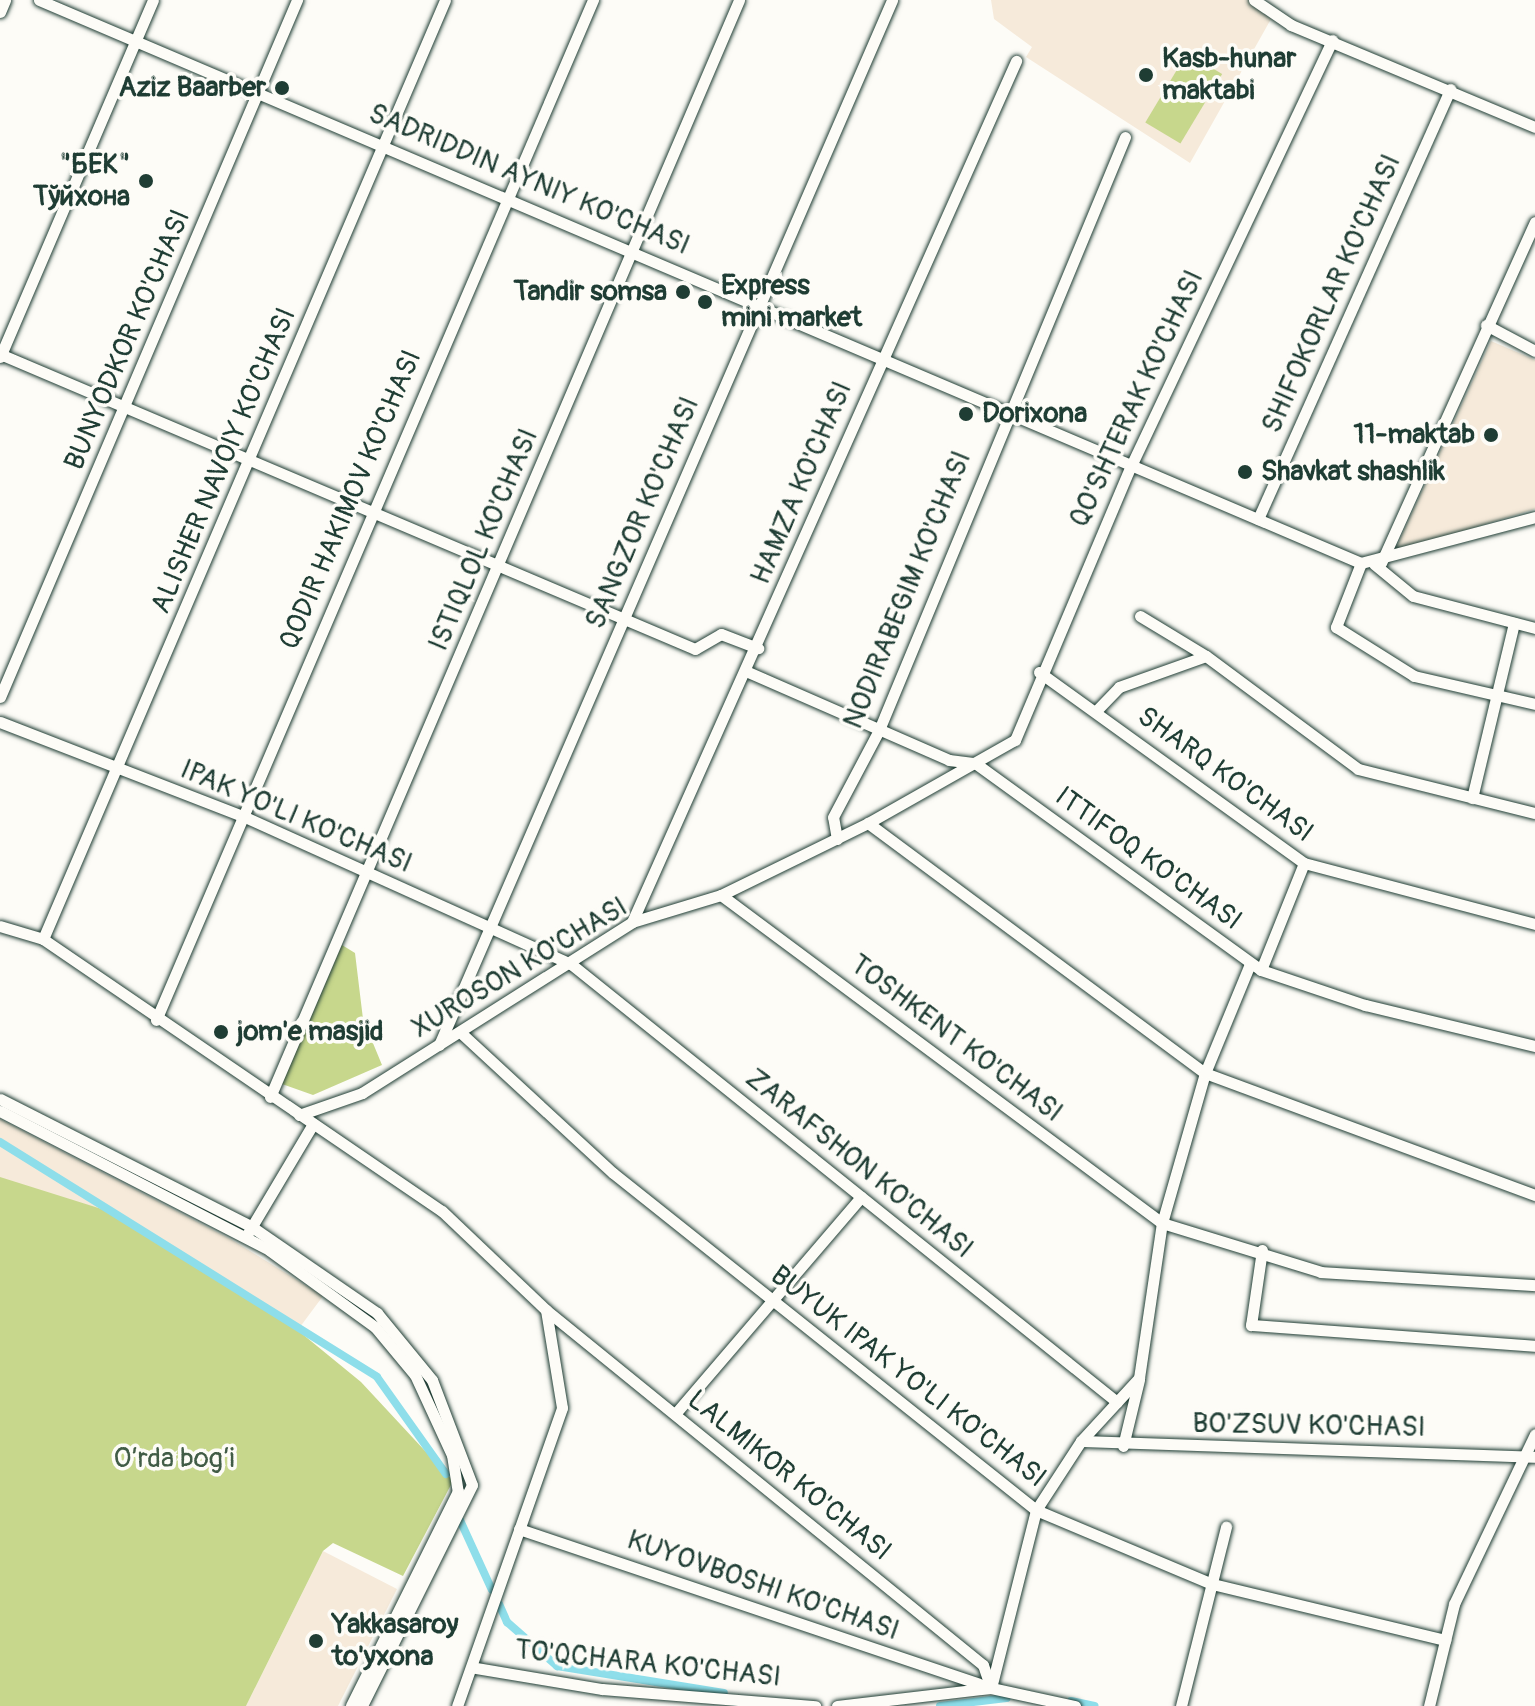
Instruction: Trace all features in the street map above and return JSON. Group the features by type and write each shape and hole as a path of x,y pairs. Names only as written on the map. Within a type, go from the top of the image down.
{"street":[{"path":"0,12 5,0"},
{"name":"SADRIDDIN AYNIY KO'CHASI","path":"39,0 384,143 1361,563 1378,564 1535,517"},
{"path":"153,0 0,355 254,459 695,649 721,634 758,648"},
{"name":"BUNYODKOR KO'CHASI","path":"0,697 128,407 297,0"},
{"name":"ALISHER NAVOIY KO'CHASI","path":"43,939 254,459 445,0"},
{"name":"QODIR HAKIMOV KO'CHASI","path":"156,1020 593,0"},
{"name":"ISTIQLOL KO'CHASI","path":"270,1097 365,872 500,567 739,0"},
{"name":"SANGZOR KO'CHASI","path":"439,1045 892,0"},
{"path":"1254,0 1332,40 1535,127"},
{"name":"QO'SHTERAK KO'CHASI","path":"868,823 1015,740 1039,672 1131,466 1332,40"},
{"name":"HAMZA KO'CHASI","path":"632,922 748,672 882,358 1016,61"},
{"name":"SHIFOKORLAR KO'CHASI","path":"1258,519 1450,89"},
{"name":"NODIRABEGIM KO'CHASI","path":"837,839 833,817 879,730 1007,412 1125,137"},
{"path":"1535,222 1378,564 1413,596 1535,628"},
{"path":"1486,325 1535,351"},
{"path":"1361,563 1336,627 1414,676 1535,704"},
{"path":"1140,616 1206,656 1358,769 1535,813"},
{"path":"1472,798 1499,696 1514,623"},
{"path":"1096,711 1119,687 1206,656"},
{"name":"ITTIFOQ KO'CHASI","path":"748,672 879,730 975,763 1255,967 1365,1005 1535,1046"},
{"name":"SHARQ KO'CHASI","path":"1039,672 1304,863 1535,924"},
{"name":"IPAK YO'LI KO'CHASI","path":"0,722 245,817 571,964"},
{"path":"868,823 1205,1073 1535,1195"},
{"name":"XUROSON KO'CHASI","path":"299,1115 362,1093 571,964 632,922 721,895 868,823"},
{"path":"1123,1446 1139,1378 1162,1223 1205,1073 1304,863"},
{"name":"TOSHKENT KO'CHASI","path":"721,895 1162,1223"},
{"name":"LALMIKOR KO'CHASI","path":"0,926 43,939 156,1020 442,1211 546,1310 983,1665 991,1688"},
{"name":"ZARAFSHON KO'CHASI","path":"571,964 1117,1402"},
{"name":"BUYUK IPAK YO'LI KO'CHASI","path":"460,1032 613,1173 1036,1510 1212,1584 1445,1640"},
{"path":"0,1099 249,1232 377,1313 432,1380 472,1485 351,1706"},
{"path":"0,1111 249,1232"},
{"path":"249,1232 313,1124"},
{"path":"675,1414 775,1303 861,1197"},
{"path":"1162,1223 1262,1250 1321,1272 1535,1285"},
{"path":"1262,1250 1251,1325 1535,1346"},
{"path":"457,1706 476,1668 519,1529 562,1408 546,1310"},
{"path":"991,1688 1036,1510 1081,1441 1139,1378"},
{"path":"1429,1706 1454,1604 1532,1456 1535,1434"},
{"name":"BO'ZSUV KO'CHASI","path":"1081,1441 1123,1446 1532,1456"},
{"path":"1181,1706 1226,1527"},
{"name":"KUYOVBOSHI KO'CHASI","path":"519,1529 991,1688"},
{"path":"362,1706 417,1588"},
{"name":"TO'QCHARA KO'CHASI","path":"476,1668 602,1689 815,1706"},
{"path":"837,1706 991,1688 1075,1706"}],"shaded area":[{"name":"Kasb-hunar maktabi","path":"991,0 1248,0 1271,19 1190,163 1026,57 1032,47 994,19"},
{"name":"11-maktab","path":"1491,341 1535,360 1535,509 1394,552"},
{"path":"0,1119 232,1240 323,1296 300,1327 108,1211 0,1246"},
{"path":"323,1551 397,1589 338,1706 246,1706"}],"green space":[{"path":"1187,53 1222,74 1180,144 1145,122"},
{"path":"342,945 355,953 363,1019 382,1065 313,1095 282,1084"},
{"name":"O’rda bog’i","path":"0,1177 108,1211 284,1319 361,1382 453,1481 403,1576 333,1543 323,1551 246,1706 0,1706"}],"waterway":[{"path":"0,1142 377,1377 446,1474"},
{"path":"459,1518 492,1590"},
{"path":"499,1604 507,1622 557,1666 724,1693"},
{"path":"940,1706 1007,1698"},
{"path":"1071,1701 1094,1706"}],"place":[{"name":"Kasb-hunar maktabi","path":"1146,75"},
{"name":"Aziz Baarber","path":"282,88"},
{"name":"\"БЕК\" Тўйхона","path":"146,181"},
{"name":"Tandir somsa","path":"683,292"},
{"name":"Express mini market","path":"705,302"},
{"name":"Dorixona","path":"966,414"},
{"name":"11-maktab","path":"1491,435"},
{"name":"Shavkat shashlik","path":"1245,472"},
{"name":"jom'e masjid","path":"221,1032"},
{"name":"Yakkasaroy to'yxona","path":"316,1641"}]}
